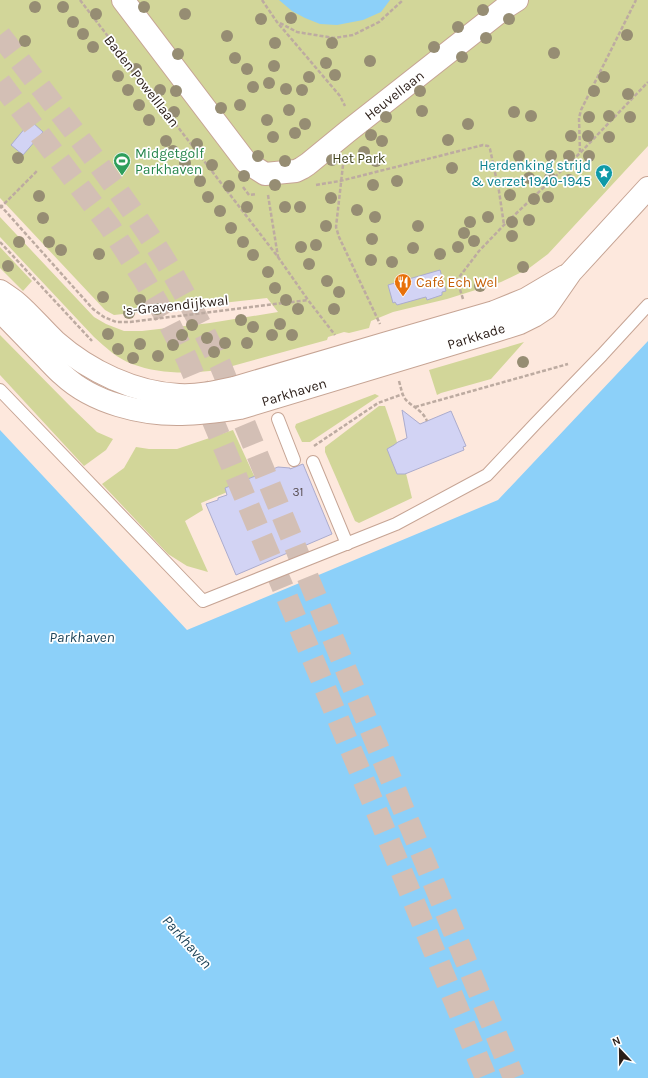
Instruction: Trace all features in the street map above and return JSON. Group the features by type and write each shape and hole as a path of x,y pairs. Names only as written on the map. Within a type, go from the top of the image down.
{"street":[{"path":"122,0 246,162 265,174"},
{"name":"Heuvellaan","path":"265,174 296,171 308,164 500,12 518,0"},
{"name":"Parkkade","path":"355,363 524,321 534,316 546,308 571,272 648,188"},
{"name":"Parkkade","path":"355,363 387,343 500,310 526,299 571,272"},
{"name":"Parkhaven","path":"0,291 17,303 71,355 121,382 157,393 180,395 213,393 355,363"},
{"name":"Parkhaven","path":"0,308 6,317 63,376 86,392 104,400 140,410 182,414 240,408 355,363"}],"lane":[{"path":"0,390 202,601 396,524 487,475 648,305"},
{"path":"278,418 294,460"},
{"path":"313,462 347,544"}],"path":[{"name":"Baden Powelllaan","path":"80,0 278,257 308,300"},
{"path":"262,0 278,22 340,96 346,108 347,132"},
{"path":"278,22 297,32 334,38 353,35 379,22 403,0"},
{"path":"580,152 579,118 581,110 636,0"},
{"path":"459,287 457,280 479,251 580,152 648,82"},
{"path":"311,186 340,181 484,145 488,146 490,149 499,191 504,225"},
{"path":"0,207 36,171"},
{"name":"Baden Powelllaan","path":"265,174 278,257"},
{"path":"340,181 336,227 382,327 387,343"},
{"name":"'s-Gravendijkwal","path":"0,207 93,309 104,317 116,322 130,322 308,300"},
{"path":"0,242 102,351 103,373"},
{"path":"308,300 336,337"},
{"path":"415,407 571,363"},
{"path":"399,382 406,400 421,412 426,421"},
{"path":"294,460 378,403 403,394"}],"green space":[{"name":"Het Park","path":"0,0 648,0 648,146 548,254 528,269 501,282 447,299 393,312 371,321 369,328 349,333 344,332 328,337 327,340 218,370 174,372 153,370 132,364 122,359 94,337 0,237 0,217 94,317 106,324 124,331 142,331 210,323 278,312 267,298 114,315 105,310 0,198"},
{"path":"0,247 32,281 23,291 0,268"},
{"path":"0,335 97,432 113,439 106,450 84,466 0,375"},
{"path":"524,342 491,379 437,395 429,370"},
{"path":"375,394 379,396 310,442 302,442 295,427 296,424"},
{"path":"379,406 385,406 400,452 412,498 359,523 355,521 325,452 325,447"},
{"path":"233,430 256,480 201,503 203,510 185,521 208,572 187,566 168,554 102,484 124,468 136,447 149,449 177,449"}],"water":[{"path":"279,0 390,0 381,12 363,20 337,25 320,24 305,18 292,11"},
{"path":"648,341 648,1078 0,1078 0,430 187,630 498,500"}],"building":[{"path":"31,121 43,132 23,155 11,145"},
{"path":"440,270 446,291 442,292 442,295 427,300 426,297 397,305 395,302 393,303 388,285"},
{"path":"402,410 420,424 451,411 466,446 463,447 464,450 405,474 397,474 387,449 407,438"},
{"path":"303,464 332,534 236,575 206,504 227,495 225,488 278,467 290,469"}],"tunnel":[{"path":"0,35 57,109 132,211 160,252 196,315 220,364 514,1078"},
{"path":"0,82 110,227 167,319 187,359 382,824 486,1078"}],"place":[{"name":"Midgetgolf Parkhaven","path":"122,176"},
{"name":"Herdenking strijd & verzet 1940-1945","path":"604,188"},
{"name":"Café Ech Wel","path":"403,297"}]}
